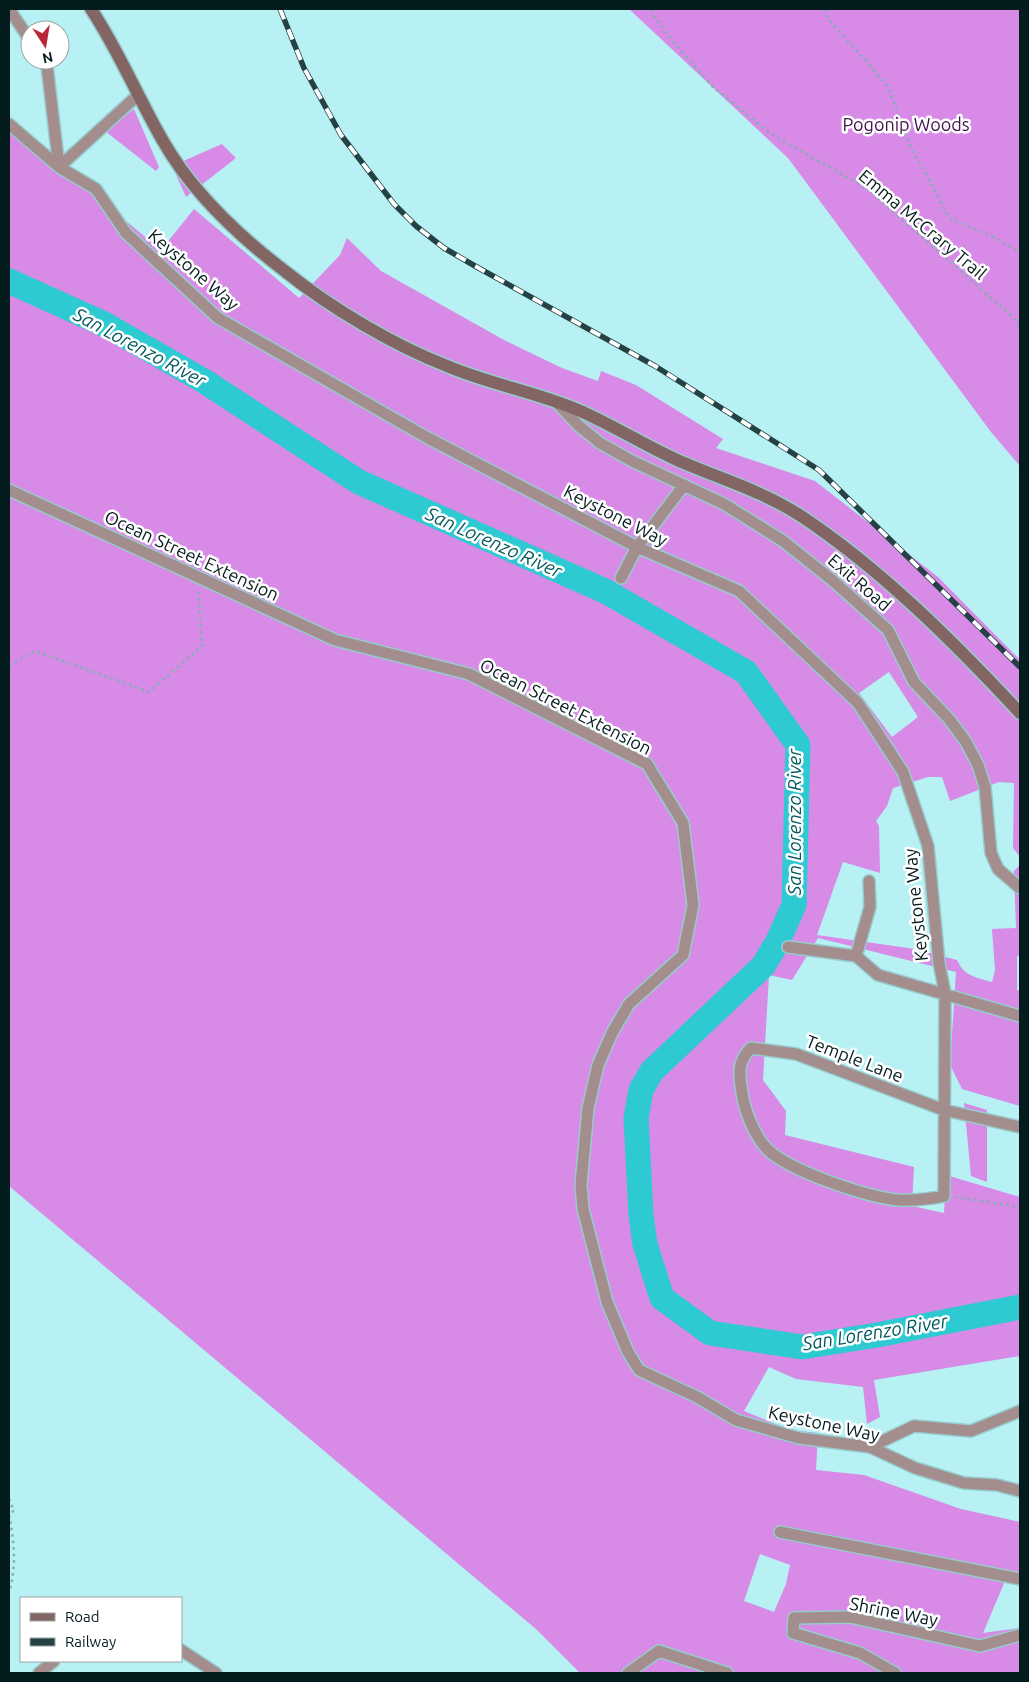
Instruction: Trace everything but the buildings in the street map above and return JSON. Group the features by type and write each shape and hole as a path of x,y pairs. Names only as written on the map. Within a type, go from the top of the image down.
{"main road":[{"path":"91,9 164,143 185,174 247,238 285,271 324,300 405,347 446,366 577,410 680,461 760,493 800,516 840,544 889,586 992,682 1020,713"}],"street":[{"path":"9,9 20,25"},
{"path":"47,70 59,167"},
{"path":"59,167 138,94"},
{"name":"Keystone Way","path":"9,124 59,167 96,189 126,233 218,318 426,437 637,547 739,591 858,703 903,772 928,846 939,963 945,993 944,1196"},
{"name":"Exit Road","path":"557,403 579,426 600,443 751,519 783,541 845,591 888,630 914,682 949,719 970,750 985,787 991,852 998,869 1020,888"},
{"path":"621,578 637,547 684,485"},
{"name":"Ocean Street Extension","path":"9,490 335,640 468,674 647,764 683,824 693,905 683,955 629,1004 612,1033 598,1065 588,1108 580,1185 583,1209 607,1302 628,1352 639,1370 697,1397 736,1420"},
{"path":"856,956 870,907 870,882"},
{"path":"788,948 856,956 878,975 1020,1016"},
{"name":"Temple Lane","path":"944,1110 796,1054 751,1048 743,1056 738,1071 744,1106 756,1132 767,1148 790,1165 870,1195 898,1200 926,1200 944,1196"},
{"path":"944,1110 1020,1127"},
{"path":"870,1447 914,1426 971,1431 1020,1411"},
{"name":"Keystone Way","path":"736,1420 799,1438 870,1447 915,1468 964,1482 1020,1491"},
{"path":"780,1532 1020,1579"},
{"name":"Shrine Way","path":"895,1673 860,1653 793,1633 794,1618 850,1617 980,1646 1020,1635"},
{"path":"182,1651 216,1673"},
{"path":"628,1673 660,1651 727,1673"},
{"path":"39,1673 53,1662"}],"path":[{"name":"Emma McCrary Trail","path":"652,9 654,16 675,44 713,87 772,134 866,188 1014,318 1020,327"},
{"path":"825,9 834,26 887,85 914,156 922,166 949,218 989,235 1020,252"},
{"path":"9,666 35,650 149,692 202,646 197,577"},
{"path":"944,1196 1020,1207"},
{"path":"9,1499 14,1511 9,1514 14,1542 13,1579 9,1592"}],"green space":[{"name":"Pogonip Woods","path":"629,9 1020,9 1020,466 991,432 788,158"},
{"path":"134,109 159,167 156,171 105,131"},
{"path":"10,125 161,250 194,209 299,298 340,255 347,238 381,271 504,340 562,368 598,381 601,371 636,385 723,439 716,448 815,481 938,577 1020,660 1020,857 1013,848 1014,783 999,782 950,801 942,777 928,777 893,788 887,806 876,821 879,826 880,873 843,862 817,935 915,949 957,960 967,973 976,978 992,982 995,970 992,929 1016,928 1014,871 1020,865 1020,955 1017,956 1017,990 1020,991 1020,1106 962,1089 950,1065 956,972 818,938 792,980 769,975 763,1080 786,1111 785,1135 914,1167 912,1206 944,1213 946,1175 1020,1197 1020,1356 874,1380 880,1417 867,1424 863,1387 796,1379 769,1367 744,1411 790,1430 818,1433 816,1470 864,1475 961,1509 1020,1522 1020,1583 1005,1581 983,1633 1020,1628 1020,1673 580,1673 536,1629 9,1186","holes":["889,672 918,717 892,737 859,693","760,1554 790,1565 786,1584 774,1612 744,1601"]},
{"path":"222,144 236,158 186,197 172,166"},
{"path":"964,1103 987,1110 987,1182 971,1176"}],"waterway":[{"name":"San Lorenzo River","path":"9,281 106,325 204,381 359,482 605,591 746,672 798,745 794,905 777,943 763,966 652,1071 641,1090 636,1118 641,1215 645,1244 662,1298 710,1333 802,1347 877,1335 1020,1307"}],"railway":[{"path":"280,9 304,68 341,135 394,204 416,226 444,248 655,366 819,470 1020,667"}]}
